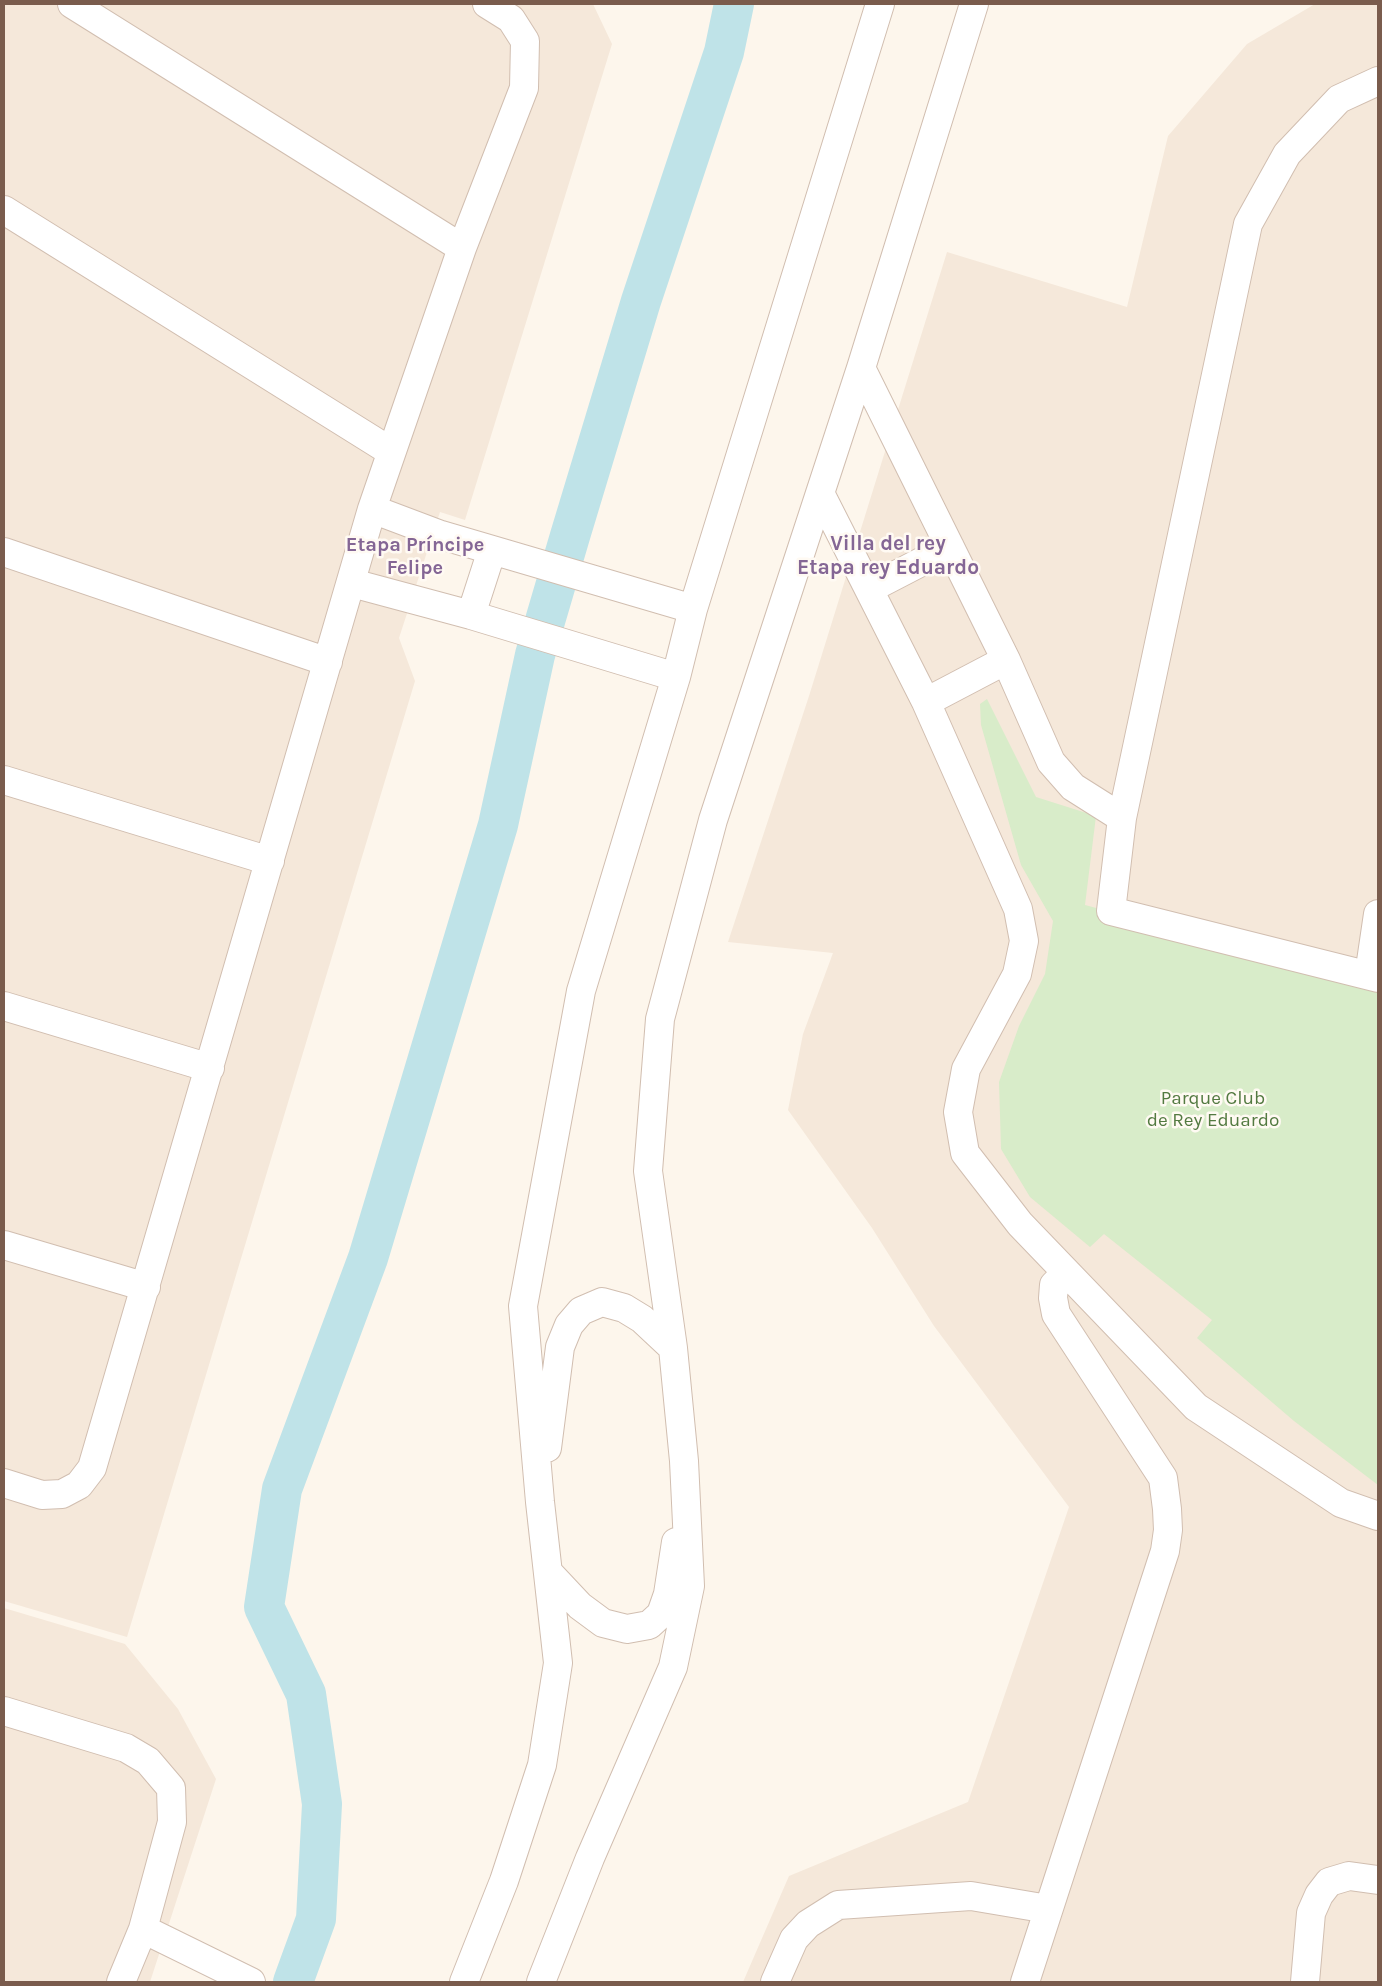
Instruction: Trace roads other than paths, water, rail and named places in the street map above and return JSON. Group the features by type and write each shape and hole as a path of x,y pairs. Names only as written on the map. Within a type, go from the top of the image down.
{"street":[{"path":"72,4 462,248"},
{"path":"4,1483 42,1495 62,1494 79,1485 92,1468 390,451 462,248 524,88 526,41 511,19 487,4"},
{"path":"464,1982 504,1881 542,1765 558,1663 550,1573 540,1502 523,1306 581,991 676,677 693,609 880,4"},
{"path":"541,1982 590,1858 673,1667 690,1586 684,1461 673,1348 648,1171 660,1019 713,820 861,368 974,4"},
{"path":"1378,81 1339,99 1287,154 1248,224 1122,818 1111,911 1374,977 1378,914"},
{"path":"4,210 390,451"},
{"path":"861,368 1006,660 1051,762 1073,787 1122,818"},
{"path":"820,493 926,702 1018,909 1024,941 1017,974 966,1070 958,1112 965,1153 1020,1224 1196,1407 1341,1503 1378,1516"},
{"path":"372,509 441,535 693,609"},
{"path":"869,589 950,547"},
{"path":"471,615 492,550"},
{"path":"4,552 328,662"},
{"path":"352,582 471,615 676,677"},
{"path":"926,702 1006,660"},
{"path":"4,780 270,861"},
{"path":"4,1006 210,1068"},
{"path":"4,1245 146,1287"},
{"path":"1025,1982 1165,1551 1168,1530 1162,1478 1056,1314 1053,1298 1054,1285 1066,1273"},
{"path":"540,1502 560,1347 569,1325 581,1311 602,1302 624,1308 642,1319 673,1348"},
{"path":"550,1573 580,1606 603,1623 627,1629 649,1625 661,1614 668,1594 677,1540 684,1461"},
{"path":"4,1712 126,1748 148,1761 171,1788 172,1822 143,1930 121,1982"},
{"path":"1305,1982 1311,1913 1318,1895 1329,1882 1349,1876 1378,1880"},
{"path":"775,1982 794,1939 808,1924 838,1905 971,1896 1048,1909"},
{"path":"143,1930 251,1982"}],"waterway":[{"path":"293,1982 316,1919 322,1804 306,1694 264,1607 282,1489 368,1258 498,825 535,655 641,301 724,52 734,4"}],"district":[{"name":"Etapa Príncipe Felipe","path":"415,556"},
{"name":"Villa del rey Etapa rey Eduardo","path":"888,556"}],"park label":[{"name":"Parque Club de Rey Eduardo","path":"1213,1110"}]}
